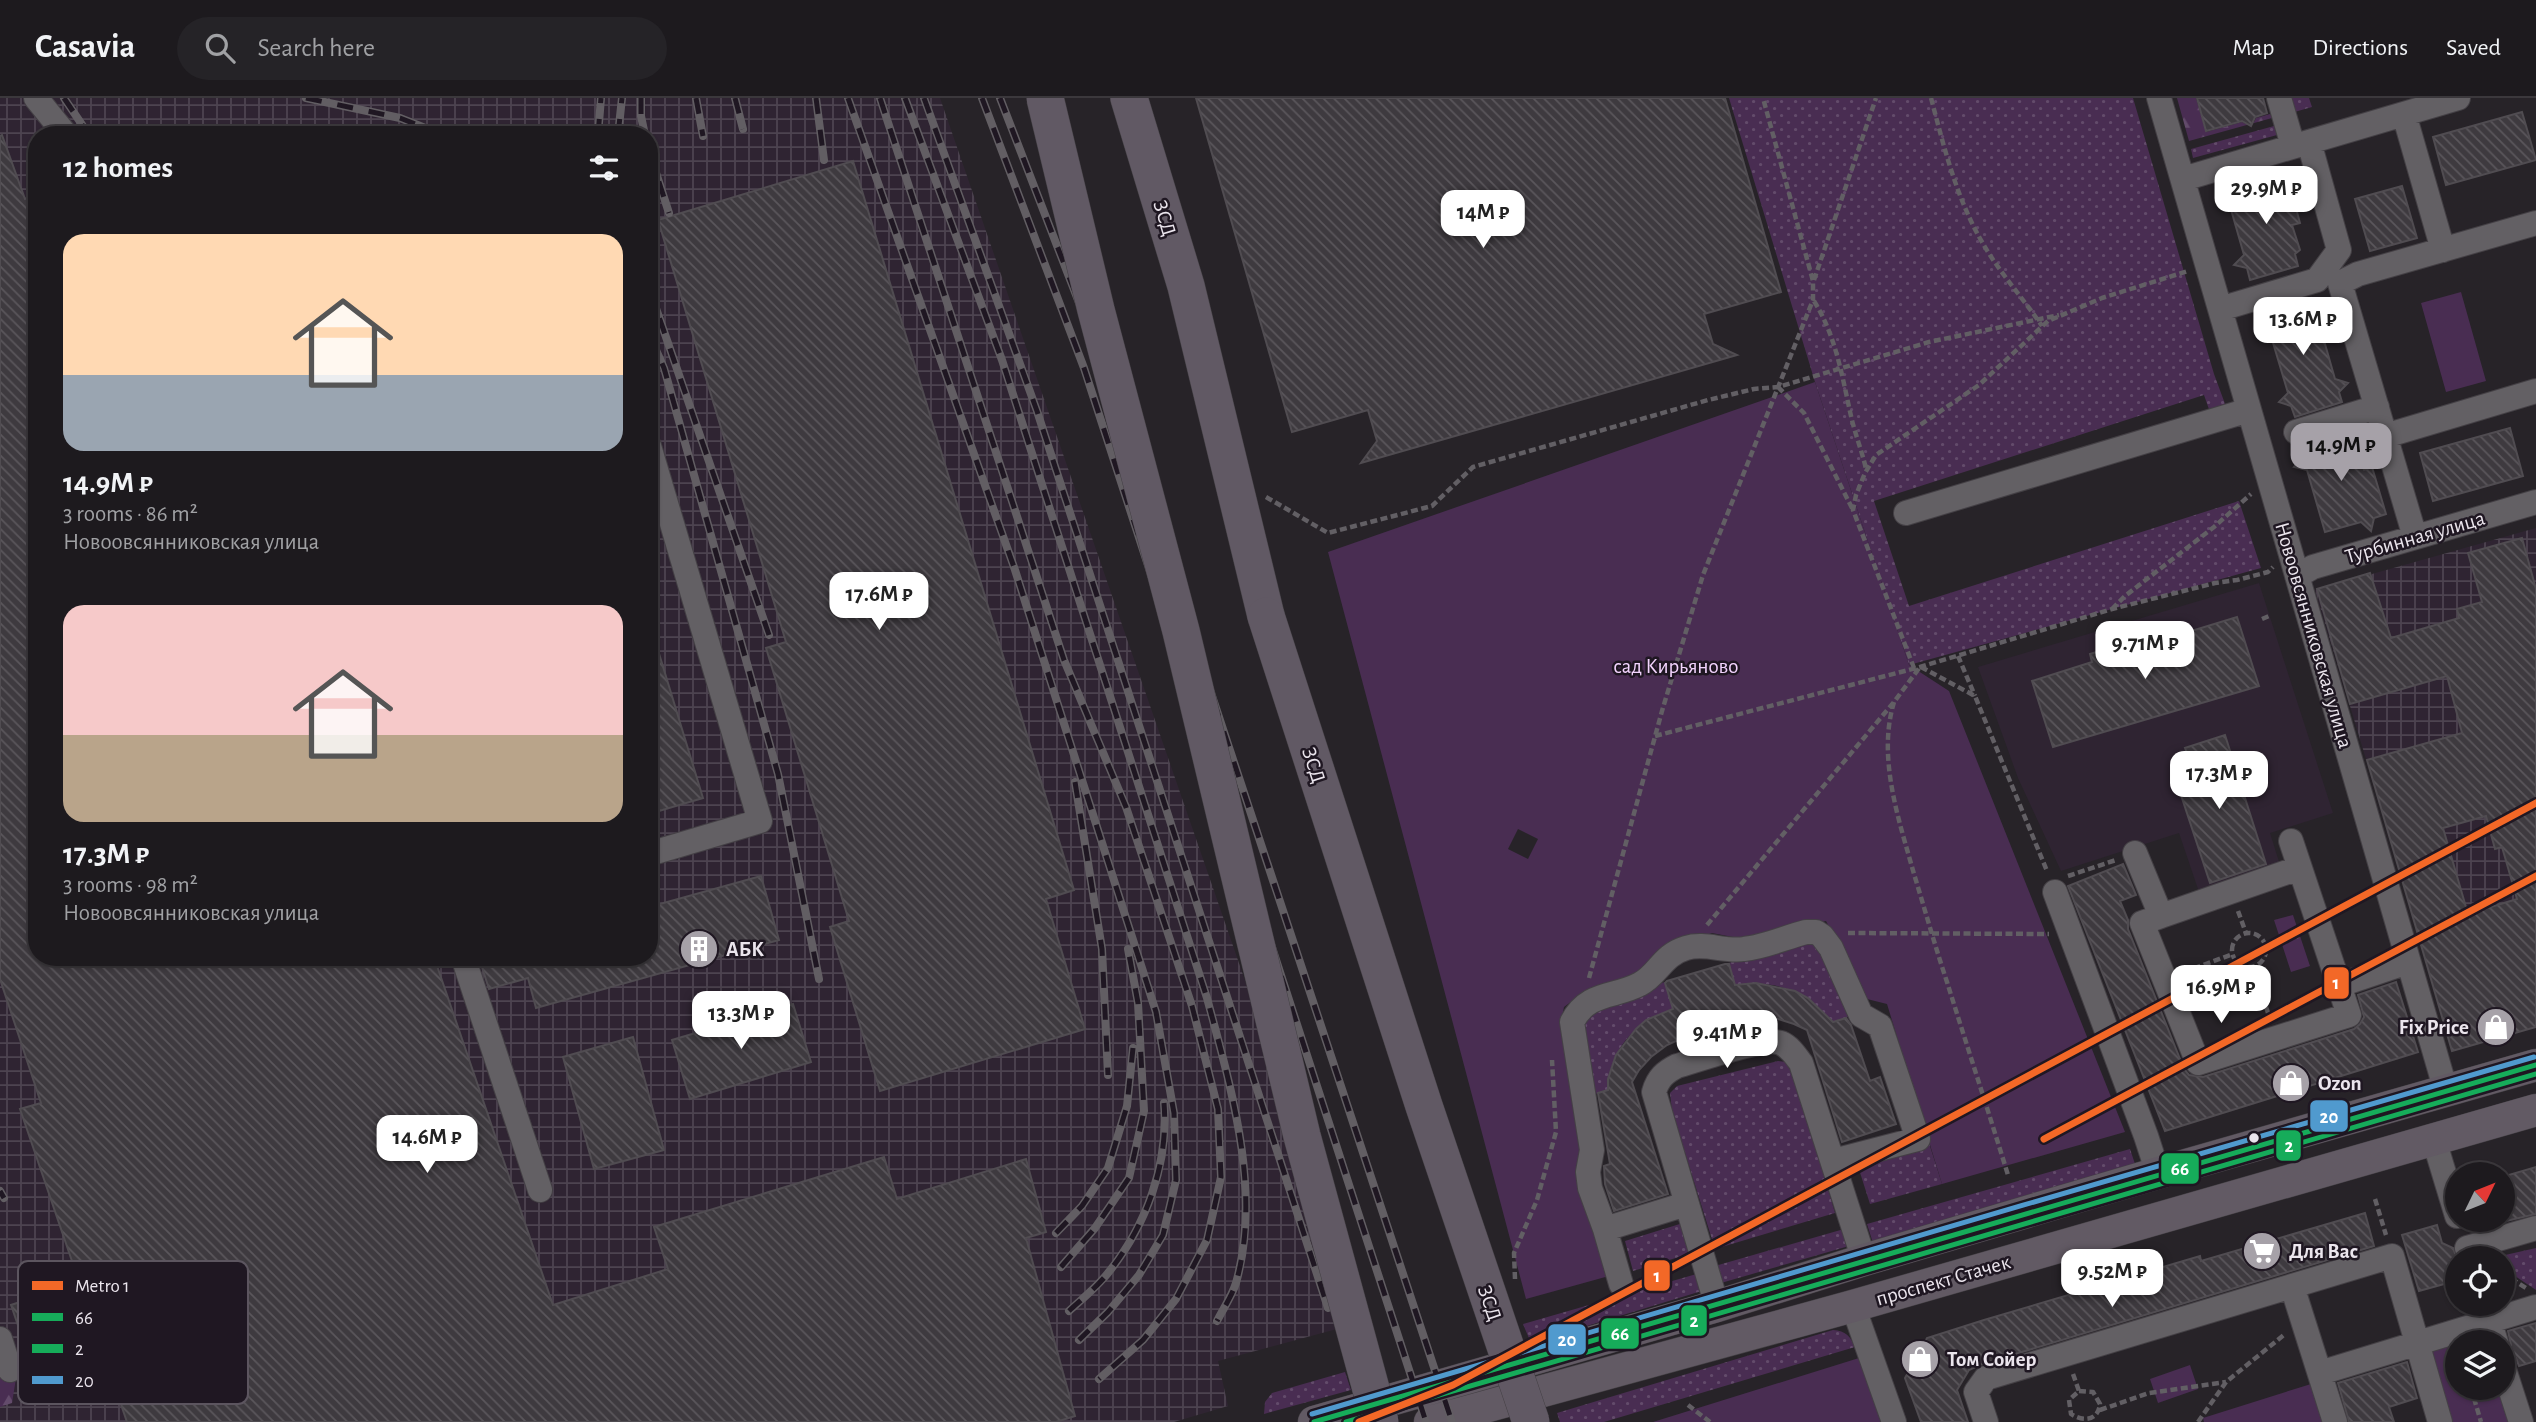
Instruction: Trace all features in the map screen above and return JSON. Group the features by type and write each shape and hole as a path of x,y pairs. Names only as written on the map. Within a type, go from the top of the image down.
{"highway":[{"path":"1045,98 1096,310 1181,631 1303,1136 1380,1422"},
{"name":"ЗСД","path":"1129,98 1186,286 1266,616 1424,1105 1531,1422"}],"main road":[{"name":"проспект Стачек","path":"1314,1422 1717,1306 2158,1173 2536,1065"},
{"name":"проспект Стачек","path":"1430,1422 1853,1306 2536,1110"}],"street":[{"path":"36,98 59,126"},
{"name":"Новоовсянниковская улица","path":"2159,98 2249,410 2287,570 2445,1091"},
{"path":"2220,309 2317,280 2339,250 2301,144 2279,98"},
{"path":"2182,179 2450,99"},
{"path":"2404,114 2443,250"},
{"path":"2415,537 2340,284 2358,274 2536,223"},
{"path":"2385,436 2536,391"},
{"path":"2296,432 2377,407"},
{"path":"1906,513 2249,410"},
{"path":"658,476 760,821 658,851"},
{"name":"Турбинная улица","path":"2287,570 2313,566 2536,502"},
{"path":"2291,841 2349,1015 2198,1063 2142,923 2299,868"},
{"path":"2135,853 2161,916"},
{"path":"2055,892 2147,1136 2158,1173"},
{"path":"1621,1284 1590,1188 1588,1172 1592,1150 1572,1030 1573,1021 1582,1006 1591,1000 1642,984 1667,957 1688,947 1746,949 1806,932 1816,932 1831,948 1861,1015 1880,1026 1918,1139 1833,1161"},
{"path":"2340,985 2408,962"},
{"path":"466,966 540,1189"},
{"path":"1717,1306 1654,1092 1657,1082 1665,1072 1678,1066 1763,1041 1779,1042 1791,1049 1801,1063 1864,1260"},
{"path":"2434,1140 2445,1176"},
{"path":"1605,1229 1686,1204"},
{"path":"2487,1246 2536,1228"},
{"path":"1986,1422 1976,1392 1986,1378 2392,1256 2440,1422"},
{"path":"2292,1286 2335,1422"},
{"path":"1853,1306 1894,1422"},
{"path":"2320,1374 2536,1307"},
{"path":"0,1339 10,1370"},
{"path":"2514,1400 2521,1422"}],"path":[{"path":"1582,1006 1655,736 1703,575 1813,300 1813,281 1763,98"},
{"path":"1813,281 1876,98"},
{"path":"1931,98 1950,168 1982,242 2042,326"},
{"path":"1853,510 1856,495 1876,455 1979,385 2042,326 2059,316 2148,282 2192,270"},
{"path":"1813,300 1822,314 1841,366 1851,419 1867,470"},
{"path":"1262,494 1328,533 1432,506 1473,467 1708,400 1754,389 1778,387 1841,366 1876,359 1929,342 2037,318 2059,316"},
{"path":"1778,387 1804,413 1853,510 1913,668"},
{"path":"2112,609 2246,501 2256,488"},
{"path":"1655,736 1920,667 2112,609 2215,583 2287,570"},
{"path":"2262,619 2269,617"},
{"path":"1958,656 2055,892"},
{"path":"1920,667 1975,696"},
{"path":"1688,947 1894,702 1920,667"},
{"path":"1894,702 1888,720 1889,766 1901,828 1931,934 2008,1175"},
{"path":"2055,892 2061,879 2135,853"},
{"path":"2266,946 2321,929"},
{"path":"1822,936 1839,933 2071,934"},
{"path":"2246,933 2262,939 2266,946 2266,955 2261,963 2253,967 2244,967 2237,962 2233,954 2233,945 2246,933"},
{"path":"2164,979 2233,954"},
{"path":"2253,967 2276,1038"},
{"path":"1515,1290 1514,1253 1537,1200 1556,1132 1552,1058"},
{"path":"2375,1199 2392,1256"},
{"path":"2515,1281 2536,1294"},
{"path":"2198,1422 2226,1382 2302,1319"},
{"path":"2066,1354 2079,1391"},
{"path":"2099,1411 2100,1404 2092,1392 2079,1391 2073,1394 2068,1407 2071,1414 2082,1422 2090,1420 2099,1411 2149,1393 2226,1382"},
{"path":"2475,1400 2481,1422"},
{"path":"1688,1405 1710,1422"}],"shaded area":[{"path":"0,98 940,98 1363,1322 1218,1361 1228,1406 1174,1422 0,1422"},
{"path":"2536,528 2536,894 2442,920 2414,918 2315,590"},
{"path":"2259,583 2333,813 2270,833 2280,865 2199,892 2179,833 2061,871 2018,778 1978,667"}],"green space":[{"path":"1729,98 2133,98 2214,374 2228,412 2211,415 2204,395 1874,501 1909,606 2239,501 2261,568 1909,665 1815,382"},
{"path":"2177,98 2196,98 2206,132 2242,122 2254,122 2256,118 2270,114 2272,118 2189,141"},
{"path":"2287,98 2309,98 2312,107 2291,113"},
{"path":"2274,126 2277,135 2193,158 2191,149"},
{"path":"2461,292 2486,381 2446,392 2421,303"},
{"name":"сад Кирьяново","path":"1815,382 1909,665 1949,691 2125,1132 1942,1184 1887,1004 1867,999 1826,921 1748,940 1712,933 1672,947 1643,970 1576,998 1564,1007 1561,1022 1609,1276 1526,1299 1328,552","holes":["1518,829 1538,839 1528,859 1508,849"]},
{"path":"2293,915 2310,966 2291,972 2274,920"},
{"path":"1804,939 1823,950 1848,1017 1833,1022 1811,1002 1777,986 1735,985 1729,963"},
{"path":"1665,982 1673,1009 1636,1029 1613,1062 1608,1090 1589,1096 1581,1027 1591,1004"},
{"path":"1778,1061 1786,1062 1794,1072 1835,1213 1715,1249 1672,1111 1670,1093 1677,1086"},
{"path":"1929,1143 1942,1184 1870,1204 1857,1163"},
{"path":"2130,1149 2136,1167 1873,1243 1867,1224"},
{"path":"1683,1223 1692,1253 1633,1271 1625,1241"},
{"path":"1844,1229 1849,1246 1721,1283 1715,1266"},
{"path":"2536,1248 2536,1290 2515,1276 2515,1253"},
{"path":"1700,1273 1705,1290 1531,1343 1523,1324"},
{"path":"1833,1330 1847,1335 1855,1347 1604,1422 1560,1422 1557,1413"},
{"path":"2445,1346 2445,1400 2506,1400 2513,1422 2450,1422 2429,1351"},
{"path":"0,1356 16,1378 12,1403 0,1407"},
{"path":"1859,1358 1881,1422 1653,1422"},
{"path":"2190,1365 2198,1389 2158,1403 2150,1379"},
{"path":"1345,1372 1351,1390 1264,1414 1265,1402 1272,1393"},
{"path":"2311,1384 2323,1422 2204,1422 2203,1418"}],"building":[{"path":"1196,98 1725,98 1781,292 1704,314 1713,344 1737,355 1361,463 1377,441 1368,410 1292,432"},
{"path":"2197,98 2263,98 2267,113 2255,117 2251,126 2242,121 2206,131"},
{"path":"2522,112 2536,160 2446,185 2433,137"},
{"path":"2,135 25,199 28,198 28,966 437,966 553,1305 668,1269 654,1227 884,1157 897,1199 1026,1159 1046,1232 1026,1238 1075,1416 1056,1422 127,1422 121,1404 248,1404 248,1261 72,1261 20,1109 41,1103 0,979"},
{"path":"853,161 1074,890 1046,899 1085,1029 880,1091 830,927 849,921 766,648 786,642 658,220"},
{"path":"2266,170 2275,179 2287,175 2300,223 2292,225 2300,250 2295,254 2298,266 2250,280 2247,268 2234,265 2244,255 2226,192 2262,182"},
{"path":"2402,186 2417,238 2370,251 2355,199"},
{"path":"2311,298 2315,310 2328,313 2319,323 2335,379 2348,383 2339,392 2342,402 2295,417 2291,406 2279,402 2288,393 2271,336 2258,333 2267,324 2264,312"},
{"path":"2510,428 2523,476 2433,501 2420,453"},
{"path":"2347,432 2351,443 2357,445 2364,470 2372,467 2386,514 2374,518 2371,531 2361,522 2325,532 2307,470 2294,467 2303,457 2300,446"},
{"path":"2522,538 2536,589 2536,1027 2452,1051 2367,760 2462,733 2447,676 2350,704 2317,589 2370,573 2391,638 2459,618 2457,609 2482,602 2468,553","holes":["2486,816 2495,849 2502,847 2517,899 2468,914 2443,828"]},
{"path":"2237,617 2259,686 2053,747 2032,681 2092,662 2090,654 2173,629 2175,636"},
{"path":"658,650 703,798 658,811"},
{"path":"2225,735 2266,864 2210,883 2177,783 2191,764 2185,748"},
{"path":"2123,864 2136,895 2120,901 2128,920 2128,929 2184,1069 2189,1075 2203,1077 2354,1029 2364,1017 2358,995 2396,982 2418,1052 2165,1131 2068,886"},
{"name":"АБК","path":"761,876 779,940 536,1008 528,978 489,989 482,966 658,966 658,905"},
{"path":"1729,964 1735,985 1756,983 1795,991 1808,998 1833,1022 1846,1018 1851,1025 1870,1081 1880,1077 1896,1124 1842,1142 1807,1030 1778,1019 1745,1019 1726,1025 1728,1033 1700,1041 1698,1031 1667,1045 1651,1057 1632,1082 1668,1194 1614,1211 1605,1184 1604,1166 1610,1164 1598,1093 1608,1090 1608,1079 1616,1055 1636,1029 1646,1020 1673,1009 1665,983"},
{"path":"793,1004 811,1062 690,1099 672,1040"},
{"path":"633,1037 664,1150 594,1169 563,1057"},
{"path":"2536,1167 2536,1214 2515,1219 2515,1173"},
{"path":"2365,1213 2374,1246 1982,1364 1969,1370 1957,1390 1968,1422 1921,1422 1905,1378 1927,1338 2200,1256 2201,1261"},
{"path":"2437,1225 2442,1243 2449,1246 2445,1246 2445,1284 2419,1291 2402,1235"},
{"path":"18,1303 18,1325 11,1305"},
{"path":"2536,1323 2536,1361 2519,1366 2515,1357 2515,1330 2512,1330"},
{"path":"2407,1362 2417,1398 2389,1407 2394,1422 2349,1422 2338,1383"}],"railway":[{"path":"64,98 83,126"},
{"path":"306,98 400,118 420,126"},
{"path":"599,126 601,98"},
{"path":"619,126 622,98"},
{"path":"641,98 643,126"},
{"path":"696,98 703,136"},
{"path":"735,98 743,129"},
{"path":"816,98 824,160"},
{"path":"848,98 1015,570 1156,1012 1174,1113 1176,1180 1163,1235 1139,1275 1108,1312 1079,1340"},
{"path":"880,98 1064,660 1126,807 1192,1006 1218,1109 1221,1177 1207,1240 1176,1299 1143,1340 1099,1379"},
{"path":"905,98 1002,360 1207,998 1225,1067 1240,1139 1246,1212 1236,1283 1217,1321"},
{"path":"924,98 1037,411 1328,1308"},
{"path":"982,98 1084,368 1426,1422"},
{"path":"1000,98 1100,357 1452,1422"},
{"path":"658,179 669,213"},
{"path":"658,314 769,635"},
{"path":"658,354 778,774 819,979"},
{"path":"1075,782 1102,949 1108,1075"},
{"path":"1061,1267 1095,1228 1129,1178 1144,1111 1138,1003 1128,949"},
{"path":"1056,1233 1082,1206 1108,1168 1127,1106 1133,1048"},
{"path":"1069,1311 1108,1273 1122,1255 1144,1215 1163,1149 1164,1103"},
{"path":"0,1191 4,1198"}],"metro line":[{"name":"1","path":"1359,1422 1453,1385 2536,803"},
{"name":"1","path":"2044,1139 2536,876"}],"transit line":[{"name":"20","path":"1312,1414 2534,1057"},
{"name":"66","path":"1314,1422 2536,1065"},
{"name":"2","path":"1346,1422 2536,1074"}],"place":[{"name":"АБК","path":"699,949"},
{"name":"Fix Price","path":"2496,1027"},
{"name":"Ozon","path":"2291,1083"},
{"name":"Для Вас","path":"2262,1251"},
{"name":"Том Сойер","path":"1920,1359"}]}
